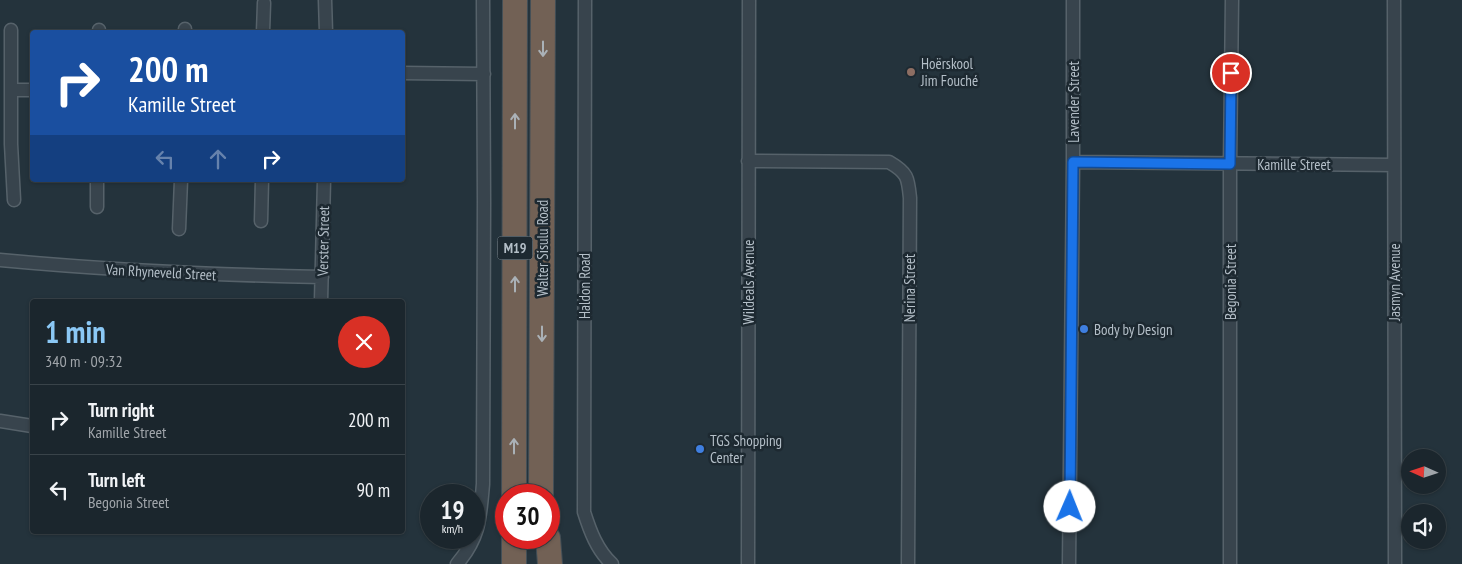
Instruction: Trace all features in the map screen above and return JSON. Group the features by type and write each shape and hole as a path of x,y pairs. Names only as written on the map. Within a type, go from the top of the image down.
{"highway":[{"name":"Walter Sisulu Road","path":"514,484 515,0"},
{"name":"Walter Sisulu Road","path":"542,484 543,0"},
{"path":"542,434 544,484"},
{"path":"514,549 514,564"},
{"path":"540,564 541,549"},
{"path":"549,549 550,564"}],"street":[{"path":"325,0 326,30"},
{"path":"457,564 472,542 480,524 483,484 483,0"},
{"name":"Haldon Road","path":"585,0 584,512 593,539 612,564"},
{"name":"Wildeals Avenue","path":"748,564 749,0"},
{"name":"Lavender Street","path":"1069,564 1073,0"},
{"name":"Begonia Street","path":"1230,564 1232,0"},
{"name":"Jasmyn Avenue","path":"1394,0 1395,564"},
{"path":"263,30 264,3"},
{"path":"11,30 11,144 14,200"},
{"path":"405,73 484,74"},
{"path":"12,90 30,90"},
{"name":"Nerina Street","path":"748,162 889,162 902,170 908,178 910,198 908,564"},
{"name":"Kamille Street","path":"1073,162 1394,164"},
{"path":"97,207 98,182"},
{"path":"179,229 181,182"},
{"path":"262,182 262,220"},
{"name":"Verster Street","path":"321,299 324,182"},
{"name":"Van Rhyneveld Street","path":"0,260 71,267 199,274 322,277"},
{"path":"0,422 30,426"}],"place":[{"name":"Hoërskool Jim Fouché","path":"911,72"},
{"name":"Body by Design","path":"1084,329"},
{"name":"TGS Shopping Center","path":"700,449"}],"route":[{"path":"1070,507 1073,162 1230,164 1231,73"}]}
